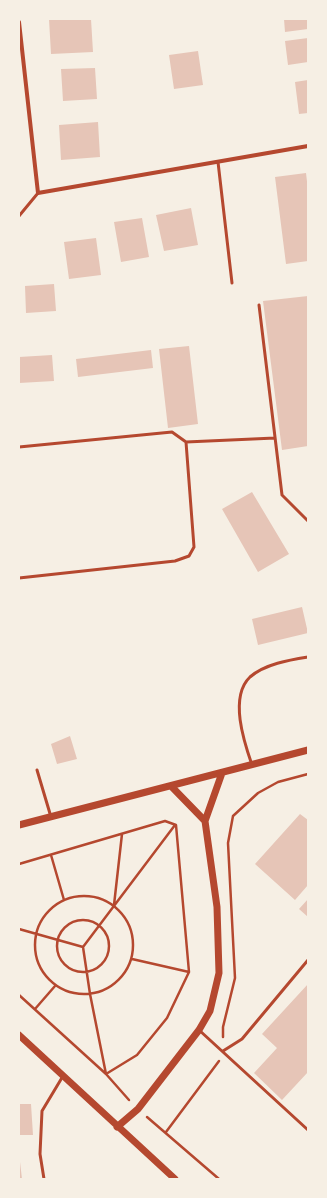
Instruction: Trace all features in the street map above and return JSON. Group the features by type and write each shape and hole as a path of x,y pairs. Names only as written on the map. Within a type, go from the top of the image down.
{"street":[{"path":"19,22 38,193 308,146"},
{"path":"19,825 308,750"},
{"path":"117,1127 138,1109 199,1030 210,1011 219,973 217,907 205,821 222,773"},
{"path":"170,786 205,821"},
{"path":"19,1035 175,1179"}],"lane":[{"path":"218,162 232,283"},
{"path":"19,216 38,193"},
{"path":"259,305 282,495 308,521"},
{"path":"19,447 172,432 186,442 276,438"},
{"path":"19,578 175,561 189,556 194,548 186,442"},
{"path":"252,765 240,723 242,688 250,677 267,667 308,657"},
{"path":"37,770 51,817"},
{"path":"223,1051 242,1039 308,960"},
{"path":"199,1030 308,1130"},
{"path":"44,1179 40,1154 42,1111 63,1076"}],"path":[{"path":"19,864 165,821 176,825"},
{"path":"106,1074 86,972 83,947 98,925 176,825"},
{"path":"106,1074 136,1055 167,1018 189,972 176,825"},
{"path":"114,906 122,834"},
{"path":"51,855 64,900"},
{"path":"90,896 114,906 124,916 131,930 134,944 132,959 126,972 116,983 103,991 90,994 74,994 55,986 39,964 36,949 37,934 42,920 52,908 64,900 77,897 90,896"},
{"path":"81,921 90,922 98,925 108,939 108,955 98,968 86,972 74,971 61,960 58,952 58,939 66,928 73,923 81,921"},
{"path":"19,929 83,947"},
{"path":"132,959 189,972"},
{"path":"35,1009 55,986"},
{"path":"19,995 106,1074 138,1109 218,1179"}],"building":[{"path":"49,19 91,19 93,52 51,54"},
{"path":"284,19 308,19 308,29 285,32"},
{"path":"308,38 308,62 288,65 285,41"},
{"path":"198,51 203,85 174,89 169,55"},
{"path":"95,68 97,99 63,101 61,69"},
{"path":"308,80 308,113 299,114 295,82"},
{"path":"98,122 100,157 61,160 59,125"},
{"path":"306,173 308,190 308,261 286,264 275,177"},
{"path":"191,208 198,245 164,251 156,215"},
{"path":"142,218 149,257 121,262 114,222"},
{"path":"96,238 101,275 69,279 64,242"},
{"path":"54,284 56,311 26,313 25,286"},
{"path":"308,296 308,446 282,450 263,301"},
{"path":"189,346 198,424 168,428 159,349"},
{"path":"151,350 153,368 78,377 76,359"},
{"path":"52,355 54,381 19,383 19,357"},
{"path":"252,492 289,554 258,572 222,509"},
{"path":"302,607 308,633 258,645 252,619"},
{"path":"70,736 77,759 57,764 51,744"},
{"path":"300,814 308,820 308,885 295,900 255,864"},
{"path":"308,899 308,917 299,909"},
{"path":"308,984 308,1072 282,1100 254,1073 277,1048 262,1034"},
{"path":"19,1104 31,1104 33,1135 19,1135"},
{"path":"20,1162 22,1179 19,1179"}]}
